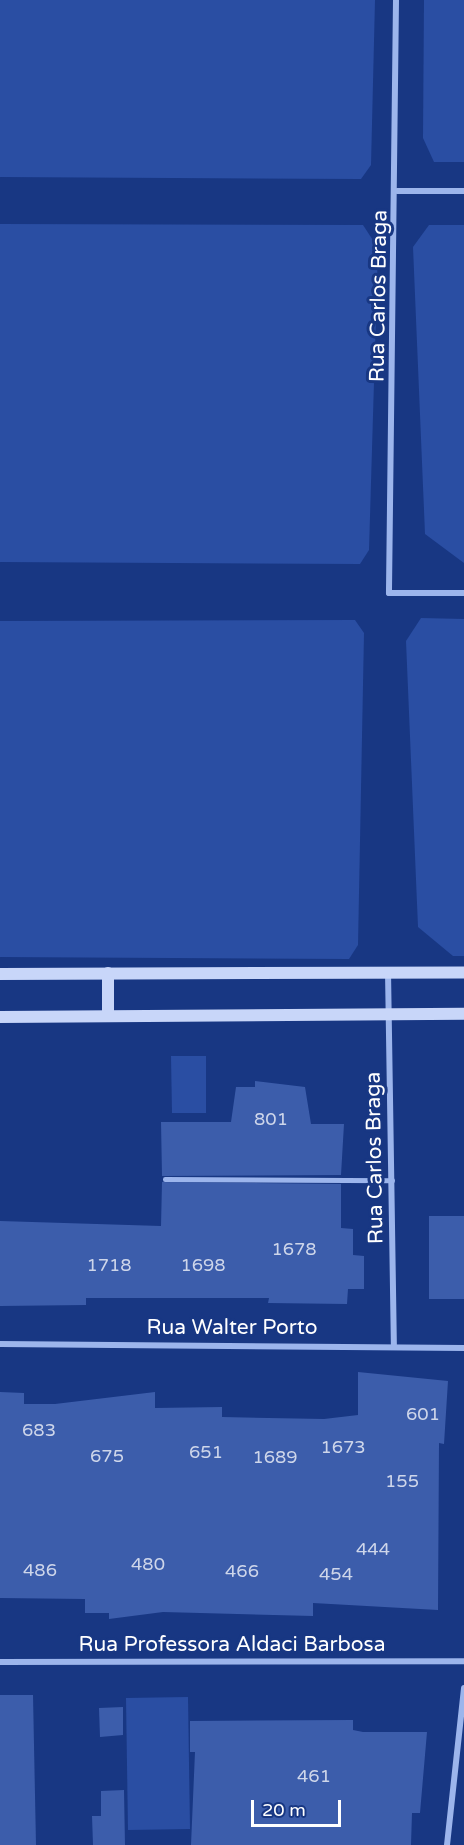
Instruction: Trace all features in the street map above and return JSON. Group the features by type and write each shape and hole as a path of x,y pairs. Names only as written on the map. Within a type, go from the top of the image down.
{"main road":[{"path":"0,974 388,970 464,972"},
{"path":"108,973 108,1016"},
{"path":"0,1017 464,1014"}],"street":[{"name":"Rua Carlos Braga","path":"396,0 397,191 389,593 464,593"},
{"path":"397,191 464,191"},
{"name":"Rua Carlos Braga","path":"388,970 393,1345"},
{"name":"Rua Walter Porto","path":"0,1344 393,1345 464,1348"},
{"name":"Rua Professora Aldaci Barbosa","path":"0,1662 464,1661"},
{"path":"447,1845 464,1688"}],"lane":[{"path":"165,1179 392,1180"}],"shaded area":[{"path":"0,0 375,0 371,165 361,179 0,177"},
{"path":"424,0 464,0 464,162 434,162 423,138"},
{"path":"0,224 363,225 378,248 369,550 360,564 0,562"},
{"path":"429,225 464,225 464,563 425,534 413,247"},
{"path":"421,618 464,619 464,956 453,956 418,927 406,641"},
{"path":"355,620 364,633 358,945 349,959 0,957 0,621"},
{"path":"171,1056 206,1056 206,1113 172,1113"},
{"path":"188,1697 190,1829 128,1830 126,1698"}],"building":[{"path":"255,1081 305,1087 311,1124 344,1124 341,1175 162,1176 161,1122 231,1122 236,1087 255,1087"},
{"path":"162,1182 341,1184 341,1228 353,1229 353,1255 364,1256 364,1289 348,1289 347,1304 268,1303 269,1298 86,1298 86,1305 0,1306 0,1221 161,1226"},
{"path":"429,1216 464,1216 464,1299 429,1299"},
{"path":"358,1372 448,1381 444,1444 439,1443 438,1610 313,1603 313,1616 163,1612 109,1619 109,1613 85,1613 85,1599 0,1598 0,1392 24,1393 24,1404 55,1404 155,1392 155,1408 222,1407 222,1417 324,1419 358,1415"},
{"path":"0,1695 33,1695 36,1845 0,1845"},
{"path":"123,1707 123,1735 100,1737 99,1708"},
{"path":"353,1720 353,1730 363,1732 427,1732 420,1813 412,1813 411,1845 191,1845 195,1752 190,1752 190,1721"},
{"path":"124,1790 125,1845 93,1845 92,1816 101,1816 101,1791"}]}
